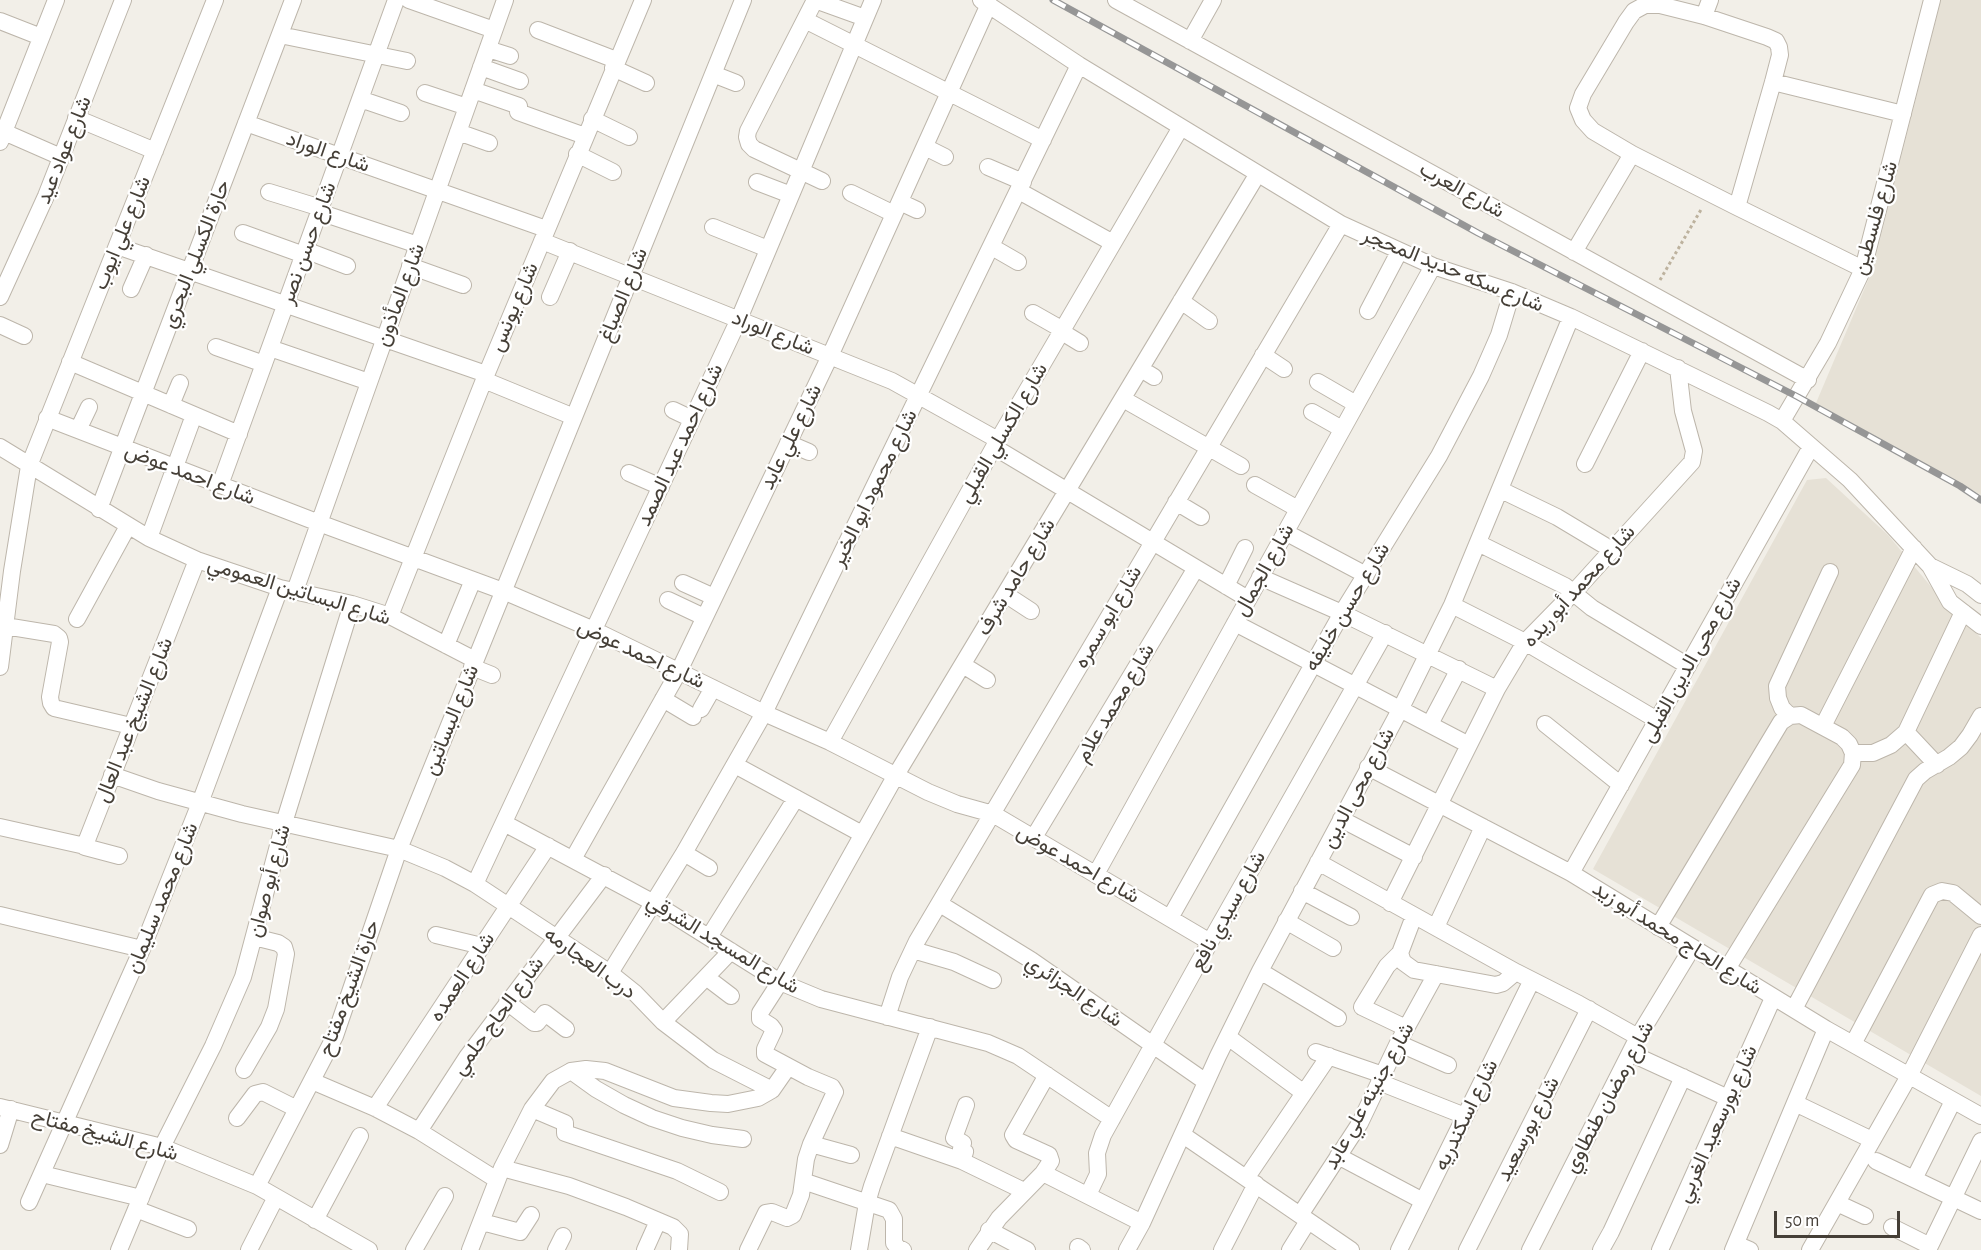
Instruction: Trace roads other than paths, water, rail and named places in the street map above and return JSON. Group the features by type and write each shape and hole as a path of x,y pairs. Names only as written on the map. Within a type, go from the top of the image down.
{"street":[{"path":"56,0 2,137 61,157"},
{"name":"شارع عواد عيد","path":"0,297 46,196 123,0"},
{"name":"شارع علي ايوب","path":"0,667 28,466 215,0"},
{"name":"حارة الكسلي البحري","path":"99,509 293,0"},
{"name":"شارع حسن نصر","path":"220,485 396,0"},
{"path":"409,0 494,30"},
{"name":"شارع المأذون","path":"287,589 319,523 505,0"},
{"name":"شارع يونس","path":"390,616 485,377 641,0"},
{"name":"شارع الصباغ","path":"503,591 743,0"},
{"path":"822,181 754,149 749,144 748,131 815,0 865,18"},
{"name":"شارع احمد عبد الصمد","path":"475,884 739,319 801,171 820,145 855,44 873,0"},
{"name":"شارع العرب","path":"1118,0 1808,380"},
{"path":"1190,41 1213,0"},
{"path":"1704,16 1710,0"},
{"name":"شارع فلسطين","path":"1782,421 1828,343 1863,269 1932,0"},
{"name":"شارع سكه حديد المحجر","path":"985,2 1079,65 1341,224 1433,266 1512,292 1570,317 1782,421 1850,480 1930,566"},
{"name":"شارع علي عابد","path":"573,859 679,671 830,356 925,147 985,2"},
{"path":"1737,207 1780,55 1776,41 1704,16 1660,5 1645,5 1634,11 1582,94 1578,108 1583,120 1593,131 1632,154 1737,207 1863,269"},
{"path":"805,20 1043,140"},
{"path":"0,21 42,37"},
{"path":"538,30 614,64 646,83"},
{"path":"280,35 407,60"},
{"path":"488,49 510,56"},
{"name":"شارع محمود ابو الخير","path":"610,973 684,853 764,713 1079,65"},
{"path":"481,67 520,81"},
{"path":"713,74 736,83"},
{"path":"1773,82 1903,114"},
{"path":"473,90 519,106 518,112 585,136"},
{"path":"425,93 467,107"},
{"path":"360,99 401,113"},
{"path":"76,118 155,151"},
{"path":"592,118 629,137"},
{"name":"شارع الوراد","path":"246,123 437,190 544,235 570,252 892,381 920,395 1067,491 1248,599"},
{"name":"شارع الكسلي القبلي","path":"830,742 996,443 1181,127"},
{"path":"458,132 489,143"},
{"path":"925,147 945,157"},
{"path":"577,154 613,172"},
{"path":"1574,252 1632,154"},
{"path":"988,167 1113,243"},
{"name":"شارع حامد شرف","path":"788,1067 765,1054 764,1050 774,1030 759,1016 896,775 1067,491 1123,399 1148,373 1181,301 1257,175"},
{"path":"757,182 790,195"},
{"path":"269,192 418,245"},
{"path":"851,194 897,208 917,210"},
{"name":"شارع ابو سمره","path":"887,1017 900,977 913,950 1341,224"},
{"path":"713,227 768,249"},
{"path":"243,233 347,266"},
{"path":"117,246 385,338 485,377 574,417"},
{"path":"992,247 1018,262"},
{"path":"550,297 570,252"},
{"path":"1368,311 1399,252"},
{"path":"131,289 146,255"},
{"path":"410,266 463,285"},
{"name":"شارع الجمال","path":"1096,874 1433,266"},
{"name":"شارع حسن خليفه","path":"1170,918 1342,613 1439,456 1466,406 1494,345 1512,292"},
{"path":"1181,301 1209,321"},
{"path":"1033,313 1080,343"},
{"name":"شارع محى الدين","path":"1127,1250 1142,1223 1206,1082 1260,971 1401,708 1452,605 1570,317"},
{"path":"0,325 24,336"},
{"path":"216,347 267,356 369,382"},
{"path":"1585,464 1642,351"},
{"path":"1263,355 1284,369"},
{"path":"70,362 238,434"},
{"name":"شارع محمد أبو ريده","path":"1390,903 1497,688 1525,642 1574,592 1692,462 1694,451 1683,411 1678,368"},
{"path":"1318,382 1356,404"},
{"path":"171,405 180,383"},
{"path":"1123,399 1241,466"},
{"path":"78,430 89,407"},
{"path":"673,410 692,419"},
{"path":"1312,412 1342,429"},
{"path":"149,538 194,415"},
{"name":"شارع احمد عوض","path":"47,418 503,591 594,630 764,713 830,742 941,798 993,814 1210,942"},
{"path":"788,443 809,452"},
{"name":"شارع البساتين العمومي","path":"0,447 149,538 197,560 287,589 352,604 390,616 446,645 492,675"},
{"name":"شارع محى الدين القبلى","path":"1571,873 1811,447"},
{"path":"629,473 661,487"},
{"path":"1256,485 1298,509"},
{"path":"1501,490 1557,517 1612,550"},
{"path":"1176,502 1201,517"},
{"path":"76,619 128,526"},
{"path":"1285,532 1366,575"},
{"path":"1478,543 1555,580 1574,592 1592,608 1688,666"},
{"path":"1823,726 1914,548"},
{"path":"1226,586 1245,549"},
{"name":"شارع الشيخ عبد العال","path":"85,846 197,560"},
{"path":"1930,566 1966,584 1981,596"},
{"path":"1930,566 1950,602 1981,626"},
{"name":"شارع محمد علام","path":"1034,837 1196,568"},
{"path":"1790,716 1782,708 1777,686 1830,572"},
{"path":"1260,577 1385,633 1497,688"},
{"path":"446,645 473,580"},
{"path":"682,583 714,597"},
{"name":"شارع محمد سليمان","path":"29,1202 142,949 287,589"},
{"name":"شارع البساتين","path":"399,849 503,591"},
{"path":"1005,594 1031,611"},
{"path":"668,600 704,617"},
{"name":"شارع أبو صوان","path":"119,1250 162,1147 229,1011 243,977 284,823 352,604"},
{"path":"1452,605 1525,642 1657,720"},
{"path":"1853,753 1873,753 1891,745 1906,732 1963,612"},
{"path":"1235,623 1469,745"},
{"path":"5,626 54,634 59,638 50,697 54,708 131,726"},
{"name":"شارع سيدي نافع","path":"1088,1196 1098,1174 1099,1145 1112,1119 1385,633"},
{"path":"963,665 987,680"},
{"path":"1430,724 1459,669"},
{"path":"663,699 697,713 713,688"},
{"path":"1658,927 1780,722 1790,716 1801,715 1842,736 1853,753 1852,765 1727,969"},
{"path":"1794,1009 1916,779 1961,747 1981,716"},
{"path":"1545,724 1621,784"},
{"path":"1906,732 1937,765"},
{"path":"735,765 862,834"},
{"name":"شارع الحاج محمد أبو زيد","path":"1368,767 1571,873 1773,998 1981,1116"},
{"name":"درب العجارمه","path":"112,775 200,803 399,849 445,868 475,884 610,973 635,993 663,1022 713,1060 772,1090"},
{"path":"709,937 796,798"},
{"path":"1341,819 1414,857"},
{"name":"شارع المسجد الشرقي","path":"504,823 654,903 780,982 821,999 988,1044 1018,1056 1112,1119"},
{"path":"1436,927 1483,827"},
{"path":"0,828 85,846 119,856"},
{"name":"شارع العمده","path":"375,1108 548,846"},
{"name":"حارة الشيخ مفتاح","path":"257,1186 345,1013 399,849"},
{"path":"684,853 709,868"},
{"path":"1318,862 1638,1037"},
{"name":"شارع الحاج حلمي","path":"419,1131 467,1057 604,875"},
{"path":"1302,891 1351,917"},
{"path":"1853,1044 1932,895 1942,891 1953,893 1981,916"},
{"name":"شارع الجزائري","path":"940,904 1031,960 1206,1082"},
{"path":"0,915 142,949"},
{"path":"1406,1028 1355,1004 1400,953 1414,916"},
{"path":"1286,921 1333,948"},
{"path":"436,934 482,946"},
{"path":"1810,1250 1909,1076 1981,935"},
{"path":"244,1070 269,1027 276,1010 286,954 284,947 278,943 254,937"},
{"name":"شارع رمضان طنطاوي","path":"1530,1250 1638,1037 1692,948"},
{"path":"913,950 954,962 993,980"},
{"path":"663,1022 731,951"},
{"path":"1400,953 1403,962 1414,970 1496,985 1503,983 1516,972"},
{"path":"1260,971 1338,1018"},
{"name":"شارع جنينه علي عابد","path":"1290,1250 1304,1218 1359,1123 1398,1043 1436,974"},
{"path":"706,977 731,996"},
{"name":"شارع اسكندريه","path":"1399,1250 1532,980"},
{"name":"شارع بورسعيد الغربي","path":"1660,1250 1773,998"},
{"path":"507,1002 534,1023 537,1023 545,1013 566,1029"},
{"name":"شارع بورسعيد","path":"1467,1250 1588,1009"},
{"path":"860,1250 867,1203 930,1028"},
{"path":"1740,1248 1795,1102 1826,1029"},
{"path":"1228,1037 1304,1093"},
{"path":"1398,1043 1448,1065"},
{"path":"1630,1053 1728,1098"},
{"path":"1222,1250 1251,1180 1304,1093 1322,1054 1465,1116"},
{"path":"470,1250 499,1174 532,1109 553,1081 571,1071 586,1069 605,1071 674,1098 711,1103 741,1102 758,1098 772,1090 788,1067 834,1088 834,1096 811,1144 801,1195 793,1215 788,1218 772,1212 766,1213 748,1250"},
{"path":"571,1071 596,1089 652,1118 712,1135 743,1139"},
{"path":"977,1250 989,1230 1051,1163 1051,1158 1016,1140 1013,1135 1047,1076"},
{"path":"1600,1250 1611,1232 1683,1077"},
{"path":"312,1081 375,1108 499,1174 569,1186 658,1221 677,1230 679,1242"},
{"path":"237,1118 259,1092 297,1109"},
{"path":"1914,1179 1953,1101"},
{"path":"1795,1102 1872,1140"},
{"path":"962,1161 965,1152 961,1149 963,1143 954,1138 966,1106"},
{"path":"0,1145 5,1108"},
{"name":"شارع الشيخ مفتاح","path":"5,1108 162,1147 257,1186 369,1250"},
{"path":"532,1109 564,1122 566,1133 677,1171 720,1192"},
{"path":"1183,1134 1351,1250"},
{"path":"315,1220 360,1136"},
{"path":"890,1136 939,1151 1024,1191"},
{"path":"1892,1227 1929,1248 1981,1141"},
{"path":"811,1144 851,1155"},
{"path":"1338,1156 1423,1201"},
{"path":"1876,1161 1981,1211"},
{"path":"42,1173 139,1203 188,1229"},
{"path":"1043,1173 1142,1223"},
{"path":"803,1181 891,1212 894,1219 894,1243 903,1250"},
{"path":"414,1250 445,1196"},
{"path":"249,1250 276,1197"},
{"path":"1837,1203 1865,1216"},
{"path":"482,1222 520,1232 531,1215"},
{"path":"645,1250 658,1221"},
{"path":"989,1230 1027,1250"}],"railway":[{"path":"1053,0 1478,233 1798,397 1960,486 1981,500"}]}
